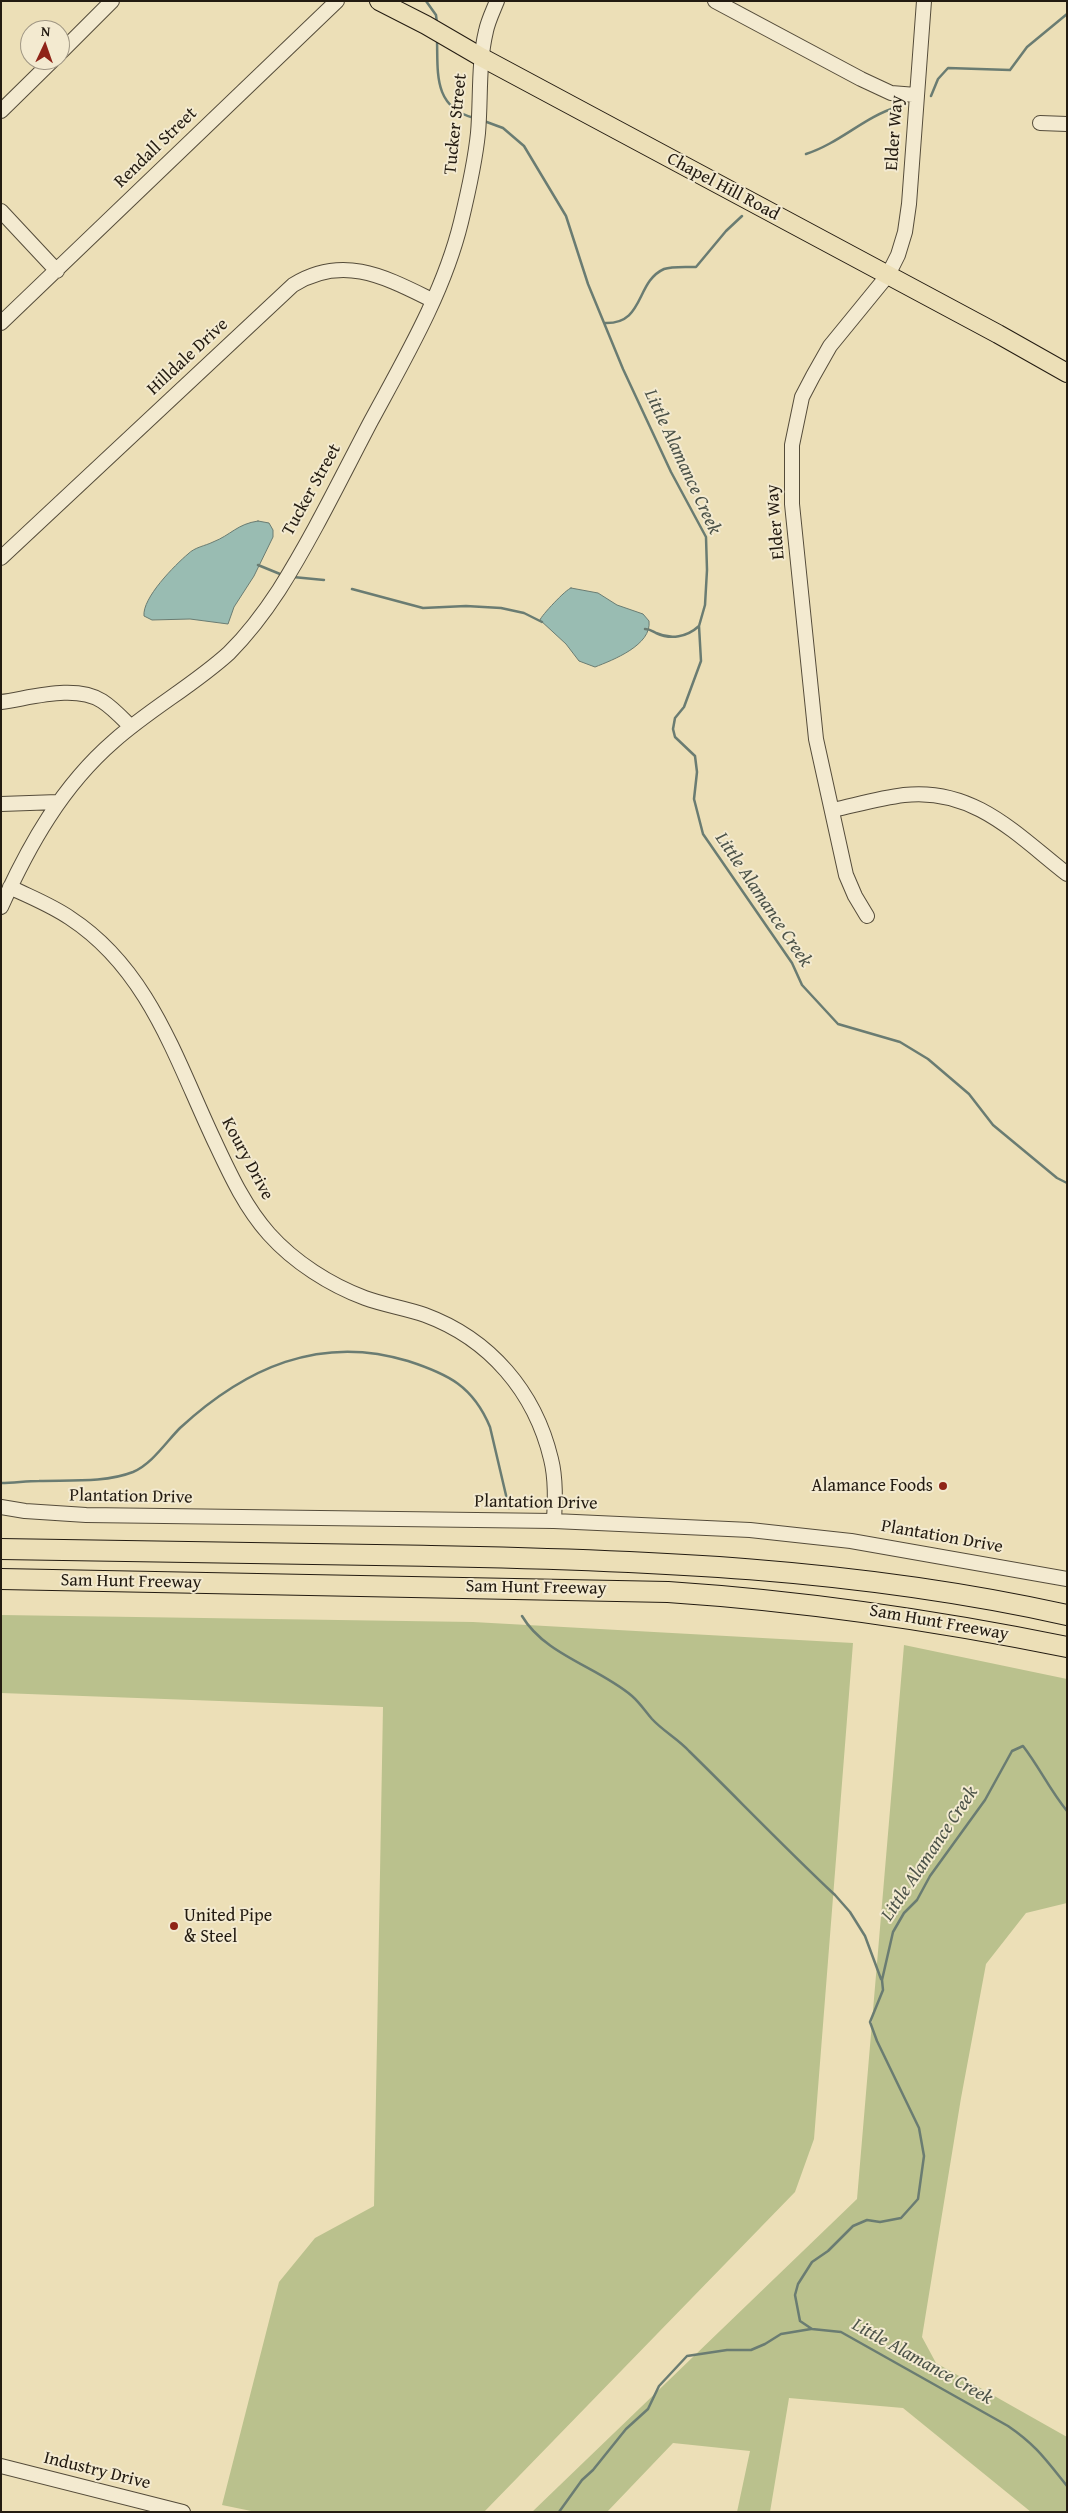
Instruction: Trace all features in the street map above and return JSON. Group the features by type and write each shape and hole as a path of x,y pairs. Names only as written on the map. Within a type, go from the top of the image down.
{"highway":[{"name":"Sam Hunt Freeway","path":"1,1549 570,1558 692,1564 878,1581 1008,1603 1067,1616"},
{"name":"Sam Hunt Freeway","path":"1,1580 668,1592 762,1598 864,1610 966,1626 1067,1647"}],"main road":[{"name":"Chapel Hill Road","path":"379,1 1067,373"}],"street":[{"path":"70,43 112,1"},
{"name":"Rendall Street","path":"1,322 57,271 337,1"},
{"name":"Tucker Street","path":"1,908 29,848 58,802 92,761 131,727 229,653 263,613 280,588 353,455 432,300 460,224 478,131 481,57 486,29 497,1"},
{"path":"715,1 861,79 891,93 916,95"},
{"name":"Elder Way","path":"867,916 855,896 846,875 816,739 792,504 792,445 802,397 813,376 830,346 888,275 898,255 905,232 909,204 924,1"},
{"path":"1,111 43,70"},
{"path":"1040,122 1067,124"},
{"path":"1,212 57,271"},
{"name":"Hilldale Drive","path":"1,558 293,285 307,276 339,269 359,271 384,278 432,300"},
{"path":"1,702 65,693 88,695 106,704 131,727"},
{"path":"833,810 905,795 948,797 976,806 991,814 1067,874"},
{"path":"1,804 58,802"},
{"name":"Koury Drive","path":"10,887 71,918 96,938 133,976 158,1017 235,1184 269,1233 296,1259 342,1289 424,1315 451,1326 476,1341 517,1382 542,1431 552,1460 554,1522"},
{"name":"Plantation Drive","path":"1,1507 34,1512 96,1515 554,1522 768,1532 865,1544 1067,1579"},
{"name":"Industry Drive","path":"1,2466 183,2512"}],"green space":[{"path":"1,1615 473,1622 853,1643 814,2139 795,2192 484,2512 256,2512 222,2505 279,2282 315,2238 374,2206 383,1707 1,1693"},
{"path":"904,1645 1067,1679 1067,1903 1026,1913 986,1964 961,2098 922,2337 936,2363 1067,2437 1067,2512 1031,2512 903,2408 789,2398 770,2512 737,2512 750,2451 673,2443 607,2512 532,2512 857,2199"}],"water":[{"path":"258,521 269,523 273,530 273,537 254,576 234,607 228,624 190,619 152,620 144,616 148,600 160,582 182,559 197,548 219,539 239,527"},
{"path":"571,588 598,593 617,605 643,614 649,621 648,630 644,637 638,644 621,656 595,667 579,661 566,644 540,620 554,603"}],"waterway":[{"name":"Little Alamance Creek","path":"426,1 436,15 437,24"},
{"path":"931,96 938,79 948,68 1010,70 1027,47 1067,14"},
{"name":"Little Alamance Creek","path":"437,39 437,64 440,87 451,106 461,113 474,118"},
{"path":"806,154 830,143 885,111 897,107"},
{"name":"Little Alamance Creek","path":"484,121 503,128 524,146 566,216 588,284 623,369 671,472 706,537 705,605 699,626 701,661 684,707 675,718 673,729 675,737 695,756 697,772 694,799 703,834 792,963 802,985 838,1024 900,1042 928,1059 969,1094 993,1125 1057,1178 1067,1183"},
{"path":"604,323 617,322 627,317 648,283 664,269 696,267 726,231 742,216"},
{"path":"258,565 280,574"},
{"path":"293,577 324,580"},
{"path":"352,589 423,608 466,606 501,608 524,613 542,622"},
{"path":"645,629 673,637 689,633 699,626"},
{"path":"1,1483 75,1481 111,1478 133,1472 153,1458 180,1428 231,1388 258,1373 285,1362 314,1355 344,1352 376,1354 408,1361 447,1377 467,1392 476,1401 490,1427 509,1508"},
{"path":"522,1616 544,1641 604,1677 638,1701 656,1723 685,1747 835,1895 850,1912 865,1936 881,1979"},
{"name":"Little Alamance Creek","path":"1067,1811 1023,1746 1012,1751 985,1800 930,1876 917,1900 904,1913 893,1932 882,1980 883,1990 870,2022 877,2041 919,2128 924,2156 918,2199 901,2218 880,2222 867,2220 853,2226 828,2251 812,2262 798,2284 795,2295 800,2321 812,2329 841,2332 1008,2426 1033,2446 1067,2486"},
{"path":"559,2512 582,2480 593,2470 626,2429 648,2409 659,2386 687,2356 727,2350 751,2350 781,2334 811,2329"}],"place":[{"name":"Alamance Foods","path":"943,1486"},
{"name":"United Pipe & Steel","path":"174,1926"}]}
